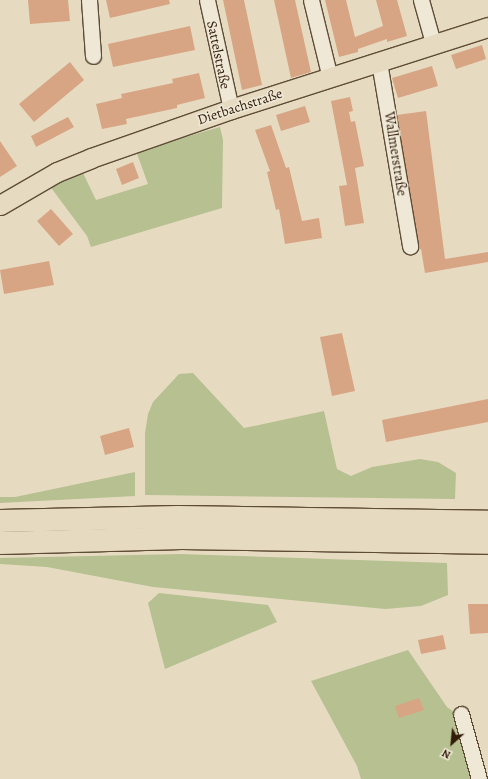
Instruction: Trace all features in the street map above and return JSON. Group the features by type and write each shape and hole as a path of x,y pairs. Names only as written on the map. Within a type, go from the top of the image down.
{"highway":[{"path":"0,521 178,517 421,531 488,544"},
{"path":"0,543 421,531 488,522"}],"main road":[{"name":"Dietbachstraße","path":"0,205 58,172 231,109 379,62 433,43 488,27"}],"street":[{"path":"89,0 93,56"},
{"name":"Sattelstraße","path":"207,0 231,109"},
{"path":"311,0 330,78"},
{"path":"421,0 433,43"},
{"name":"Wallmerstraße","path":"379,62 410,246"},
{"path":"461,714 479,779"}],"green space":[{"path":"220,127 223,140 222,208 91,247 87,236 49,185 82,171 96,200 148,184 136,151"},
{"path":"193,373 244,428 324,411 337,469 351,476 372,467 420,459 438,462 456,473 455,499 145,495 145,433 148,414 153,402 179,374"},
{"path":"135,472 135,496 0,503 0,497 15,497"},
{"path":"181,554 447,563 448,595 421,606 385,609 153,587 47,567 0,564 0,558"},
{"path":"159,593 268,605 277,622 165,669 148,603"},
{"path":"408,650 447,707 460,716 475,779 361,779 357,766 311,681"}],"building":[{"path":"28,0 68,0 70,21 30,24"},
{"path":"106,0 169,0 170,4 110,18"},
{"path":"223,0 244,0 262,85 242,90"},
{"path":"274,0 295,0 311,72 291,78"},
{"path":"325,0 346,0 355,37 383,26 376,0 397,0 407,36 387,42 387,39 358,49 358,52 339,57"},
{"path":"190,26 195,50 113,67 108,44"},
{"path":"482,45 486,59 456,69 451,55"},
{"path":"70,62 84,80 34,122 19,104"},
{"path":"432,66 438,86 398,98 392,78"},
{"path":"199,73 205,98 177,105 177,108 126,119 127,124 102,129 96,104 122,98 121,94 173,83 172,79"},
{"path":"350,97 353,111 349,112 351,122 355,121 364,166 355,168 364,223 345,226 339,186 347,185 331,101"},
{"path":"305,106 310,122 281,131 276,115"},
{"path":"426,111 445,259 488,252 488,262 425,273 421,249 418,250 397,115"},
{"path":"68,117 74,127 36,147 31,136"},
{"path":"271,125 286,168 289,167 302,221 319,218 322,238 285,244 279,209 276,210 267,172 270,171 255,130"},
{"path":"0,141 17,166 0,177"},
{"path":"133,162 139,178 122,185 116,169"},
{"path":"51,209 73,234 59,246 37,221"},
{"path":"49,261 54,285 4,294 0,270"},
{"path":"342,333 355,391 332,396 320,337"},
{"path":"488,399 488,422 386,442 382,420"},
{"path":"129,428 134,447 105,455 100,436"},
{"path":"468,604 488,604 488,633 470,634"},
{"path":"443,635 446,649 421,654 418,640"},
{"path":"419,698 424,710 399,718 395,706"}]}
